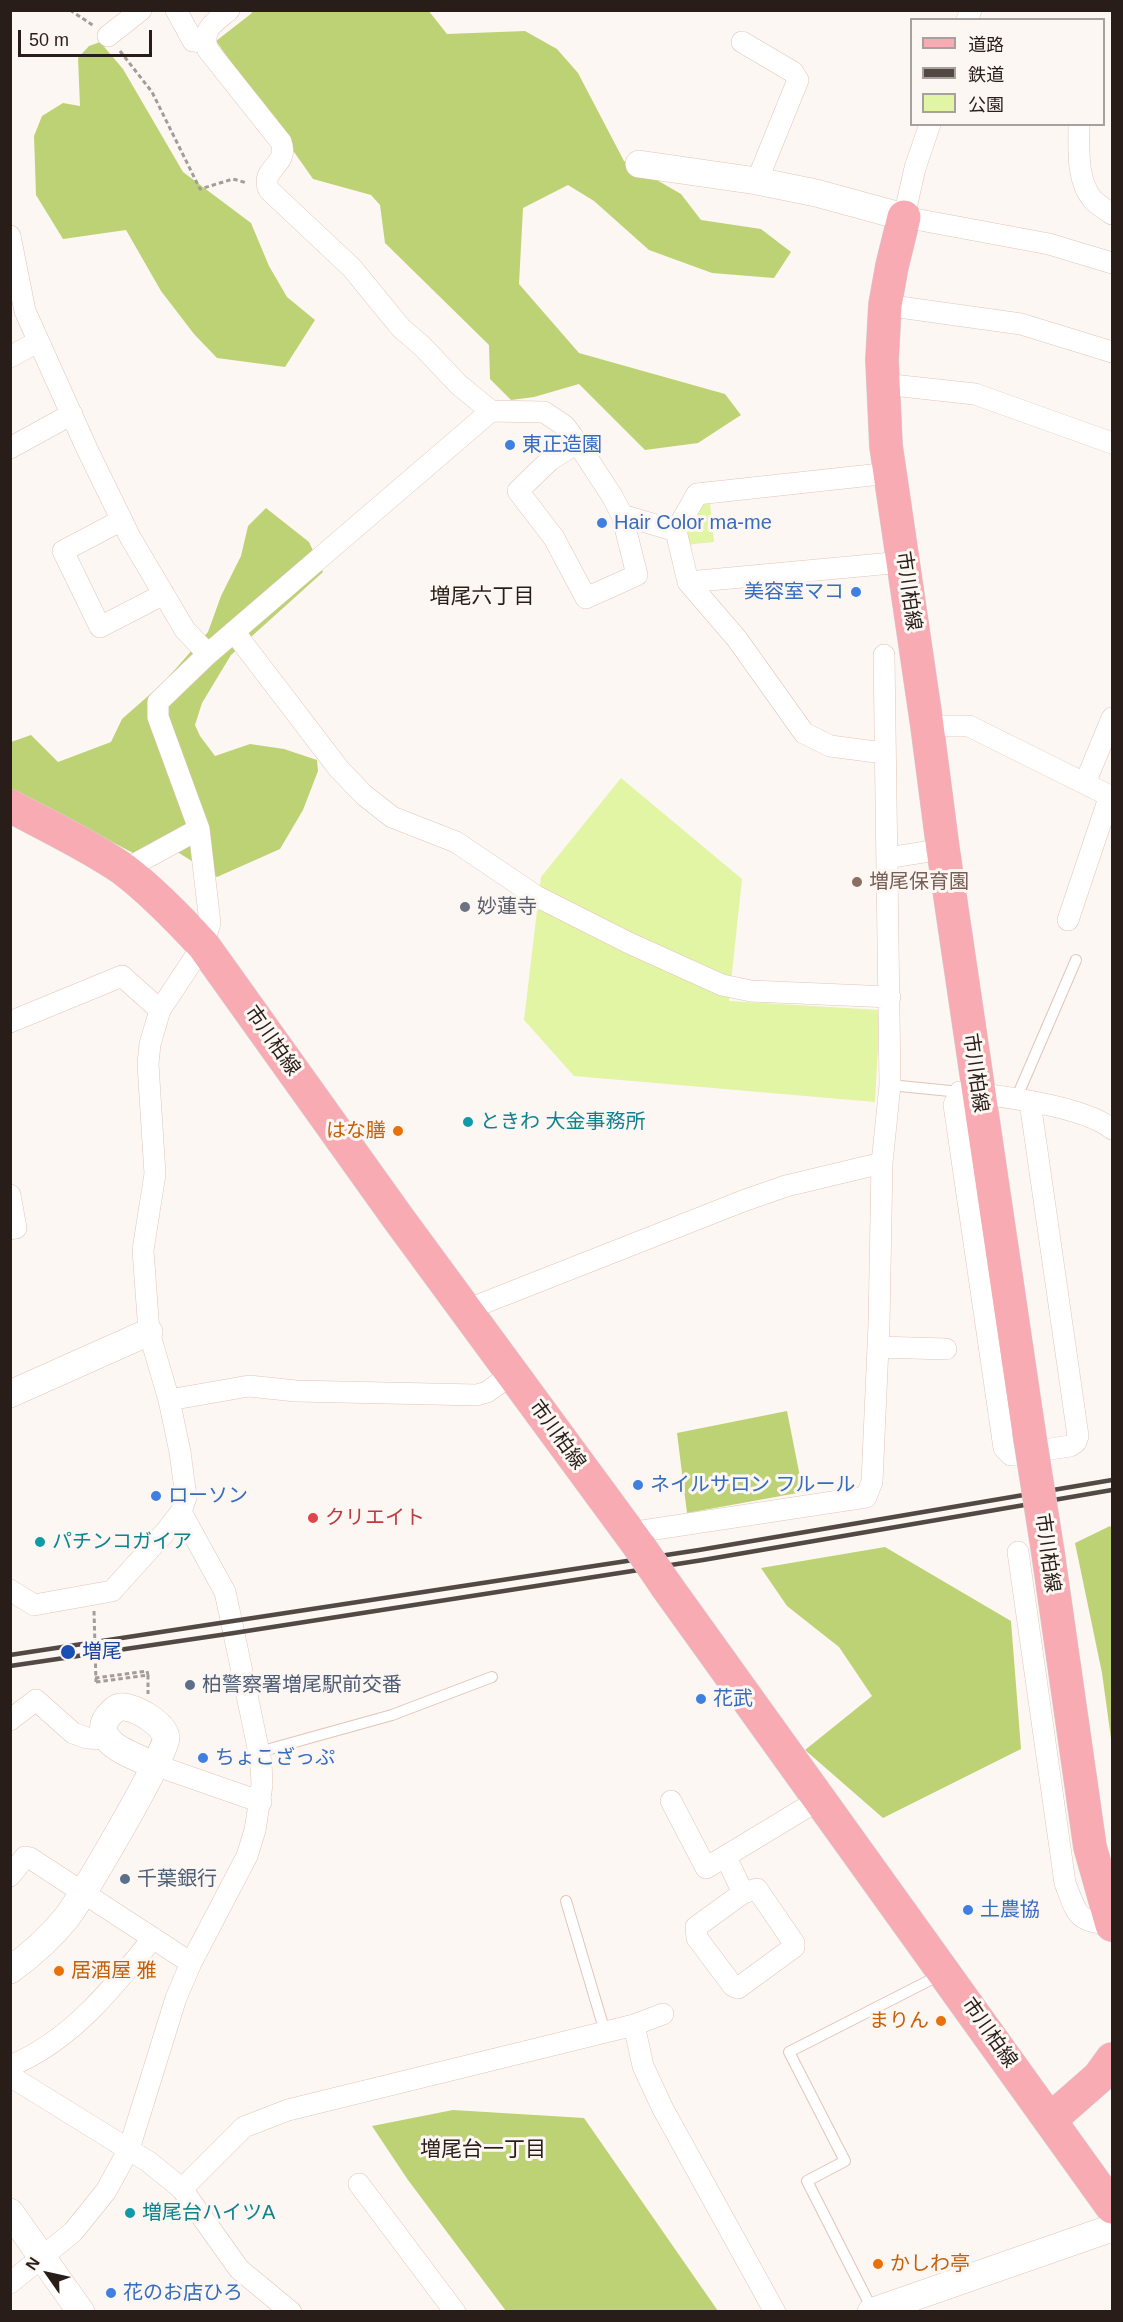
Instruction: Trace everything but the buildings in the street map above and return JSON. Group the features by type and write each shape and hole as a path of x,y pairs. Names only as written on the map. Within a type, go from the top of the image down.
{"main road":[{"name":"市川柏線","path":"904,217 885,305 882,360 886,446 943,849 969,1093 1029,1432 1033,1552 1090,1847 1113,1925"},
{"name":"市川柏線","path":"10,806 98,853 124,870 166,906 203,945 946,1972 1113,2207"},
{"path":"1050,2120 1099,2077 1113,2059"}],"street":[{"path":"108,36 141,10"},
{"path":"176,10 193,41 205,42"},
{"path":"229,10 208,29 205,42 208,50 284,150 283,157 267,177 266,183 269,190 352,268 401,328 422,346 459,385 491,411 544,412 565,426 577,443 612,496 622,515 637,575 586,598 554,538 519,491 550,460 577,443"},
{"path":"742,42 793,72 798,80 757,181"},
{"path":"904,217 915,168 929,126"},
{"path":"1079,126 1079,161 1086,188 1093,200 1113,214"},
{"path":"639,165 757,181 816,193 904,217 1048,244 1113,263"},
{"path":"10,236 25,311 37,342 122,520 185,630 208,654"},
{"path":"885,305 1021,324 1113,352"},
{"path":"10,357 37,342"},
{"path":"883,384 975,393 1113,443"},
{"path":"10,1590 34,1605 112,1592 167,1530 181,1512 186,1497 180,1452 169,1400 149,1332 143,1250 155,1174 148,1064 150,1044 160,1010 203,945 210,923 199,829 158,717 158,702 208,654 491,411"},
{"path":"10,448 72,414"},
{"path":"884,753 830,746 804,733 737,639 688,582 676,531 697,494 890,473"},
{"path":"622,515 676,531"},
{"path":"122,520 63,551 100,627 164,594"},
{"path":"688,582 903,562"},
{"path":"235,633 339,769 364,795 392,817 456,842 536,896 629,943 722,985 751,991 890,997"},
{"path":"634,1540 866,1497 872,1482 882,1163 890,1085 884,655"},
{"path":"1085,783 1113,718"},
{"path":"927,726 969,726 1111,796 1068,920"},
{"path":"124,870 199,829"},
{"path":"886,858 943,849"},
{"path":"10,1022 122,976 160,1010"},
{"path":"1023,1101 1078,1436 1076,1442 1070,1446 1011,1455 1004,1448 954,1105 969,1093 1023,1101 1086,1114 1113,1129"},
{"path":"466,1310 743,1201 786,1186 882,1163"},
{"path":"10,1195 16,1228 10,1229"},
{"path":"10,1394 149,1332"},
{"path":"878,1347 946,1349"},
{"path":"169,1400 249,1386 296,1391 477,1395 487,1392 512,1374"},
{"path":"10,2283 73,2232 105,2191 129,2149 176,1998 191,1963 247,1856 255,1830 262,1785 259,1752 225,1593 181,1512"},
{"path":"10,1720 36,1700 74,1733 87,1738 106,1738"},
{"path":"10,1970 32,1954 66,1918 83,1893 155,1765 164,1747 165,1732 161,1727 131,1708 123,1707 111,1712 104,1725 103,1732 106,1738 134,1757 155,1765 261,1802"},
{"path":"671,1801 706,1868 820,1799"},
{"path":"10,1876 25,1857 30,1858 191,1963"},
{"path":"726,1857 743,1893"},
{"path":"757,1889 794,1943 794,1947 738,1988 733,1986 697,1938 696,1927 743,1893 757,1889"},
{"path":"10,2066 25,2060 72,2029 114,1986 153,1938"},
{"path":"182,2188 244,2127 288,2110 634,2025 663,2014"},
{"path":"634,2025 643,2066 663,2109 775,2312"},
{"path":"10,2076 129,2149 182,2188 239,2269 291,2312"},
{"path":"359,2184 455,2312"},
{"path":"10,2212 81,2312"},
{"path":"872,2311 926,2303 1113,2229"}],"lane":[{"path":"1023,1101 1076,960"},
{"path":"890,1085 969,1093"},
{"path":"259,1752 392,1715 492,1677"},
{"path":"566,1901 605,2032"},
{"path":"872,2311 807,2181 845,2161 789,2052 946,1972"}],"path":[{"path":"70,10 108,36 152,92 200,189 233,179 269,190"},
{"path":"94,1611 95,1680 147,1676"},
{"path":"90,1648 95,1648"}],"green space":[{"path":"428,10 447,34 525,31 557,49 578,73 624,161 681,194 701,220 761,229 791,252 774,278 712,273 649,250 594,201 568,185 523,208 519,284 579,353 725,394 741,415 698,443 645,450 579,384 534,397 511,400 490,379 489,345 385,243 380,205 371,195 313,179 216,41 252,13 251,11"},
{"path":"100,42 123,69 183,172 251,223 269,266 287,297 315,320 285,367 217,358 194,334 161,291 126,230 63,239 36,195 34,136 42,116 63,103 80,106 78,58 89,46"},
{"path":"710,503 714,542 685,545 682,536 695,507"},
{"path":"266,508 309,542 323,572 231,655 202,703 195,725 215,756 250,744 284,749 317,760 318,771 303,810 280,849 217,877 179,853 135,854 11,789 11,742 31,735 58,762 111,742 122,719 164,682 208,632 221,596 241,556 248,526"},
{"path":"621,778 742,879 729,1001 880,1010 875,1102 574,1076 524,1020 541,877"},
{"path":"787,1411 803,1492 687,1513 677,1433"},
{"path":"1110,1526 1112,1528 1112,1746 1102,1673 1075,1543"},
{"path":"885,1547 1011,1621 1021,1749 883,1818 805,1750 872,1696 839,1647 787,1606 761,1568"},
{"path":"453,2110 584,2118 718,2311 506,2311 408,2180 372,2126"}],"railway":[{"path":"10,1655 699,1550 1112,1480"},
{"path":"10,1666 703,1560 1112,1490"}],"place":[{"name":"東正造園","path":"510,445"},
{"name":"Hair Color ma-me","path":"602,523"},
{"name":"美容室マコ","path":"856,592"},
{"name":"増尾保育園","path":"857,882"},
{"name":"妙蓮寺","path":"465,907"},
{"name":"ときわ 大金事務所","path":"468,1122"},
{"name":"はな膳","path":"398,1131"},
{"name":"ネイルサロン フルール","path":"638,1485"},
{"name":"ローソン","path":"156,1496"},
{"name":"クリエイト","path":"313,1518"},
{"name":"パチンコガイア","path":"40,1542"},
{"name":"増尾","path":"68,1652"},
{"name":"柏警察署増尾駅前交番","path":"190,1685"},
{"name":"花武","path":"701,1699"},
{"name":"ちょこざっぷ","path":"203,1758"},
{"name":"千葉銀行","path":"125,1879"},
{"name":"土農協","path":"968,1910"},
{"name":"居酒屋 雅","path":"59,1971"},
{"name":"まりん","path":"941,2021"},
{"name":"増尾台ハイツA","path":"130,2213"},
{"name":"かしわ亭","path":"878,2264"},
{"name":"花のお店ひろ","path":"111,2293"}],"district":[{"name":"増尾六丁目","path":"482,597"},
{"name":"増尾台一丁目","path":"483,2150"}]}
